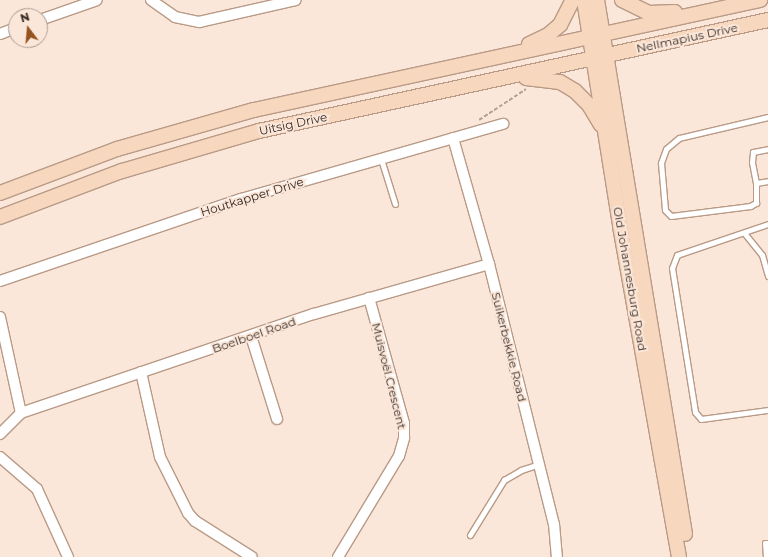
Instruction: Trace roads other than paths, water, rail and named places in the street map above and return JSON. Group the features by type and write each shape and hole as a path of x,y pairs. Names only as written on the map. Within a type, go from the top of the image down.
{"main road":[{"path":"471,63 548,35 560,25 573,0"},
{"name":"Old Johannesburg Road","path":"584,0 596,36 600,56 689,557"},
{"name":"Old Johannesburg Road","path":"596,36 597,0"},
{"path":"622,0 649,13 722,10"},
{"name":"Nellmapius Drive","path":"596,36 722,10 760,0"},
{"name":"Nellmapius Drive","path":"600,56 768,20"},
{"name":"Uitsig Drive","path":"0,193 117,149 254,110 596,36"},
{"name":"Uitsig Drive","path":"0,217 95,180 177,153 259,131 600,56"},
{"name":"Old Johannesburg Road","path":"600,56 605,130 679,557"},
{"path":"504,78 541,79 560,82 575,91 589,105 605,130"}],"street":[{"path":"48,17 97,0"},
{"path":"151,0 175,17 199,22 296,0"},
{"name":"Houtkapper Drive","path":"2,280 241,199 503,124"},
{"name":"Suikerbekkie Road","path":"453,138 489,264 554,524 556,557"},
{"name":"Boelboel Road","path":"21,414 250,336 370,298 489,264"},
{"name":"Muisvoël Crescent","path":"338,557 399,456 404,438 404,423 370,298"},
{"path":"0,317 21,414 0,434"},
{"path":"250,336 277,419"},
{"path":"141,372 160,457 188,513 195,521 252,557"},
{"path":"0,457 37,489 68,557"}],"lane":[{"path":"768,117 679,138 666,149 661,163 665,210 670,216 750,206 756,203 756,183 752,162 753,152 768,149"},
{"path":"381,159 395,204"},
{"path":"756,183 768,181"},
{"path":"768,226 677,255 672,268 675,300 695,412 701,419 768,410"},
{"path":"745,234 762,255 768,276"},
{"path":"470,535 504,480 521,470 539,464"},
{"path":"766,557 765,543 768,543"}]}
